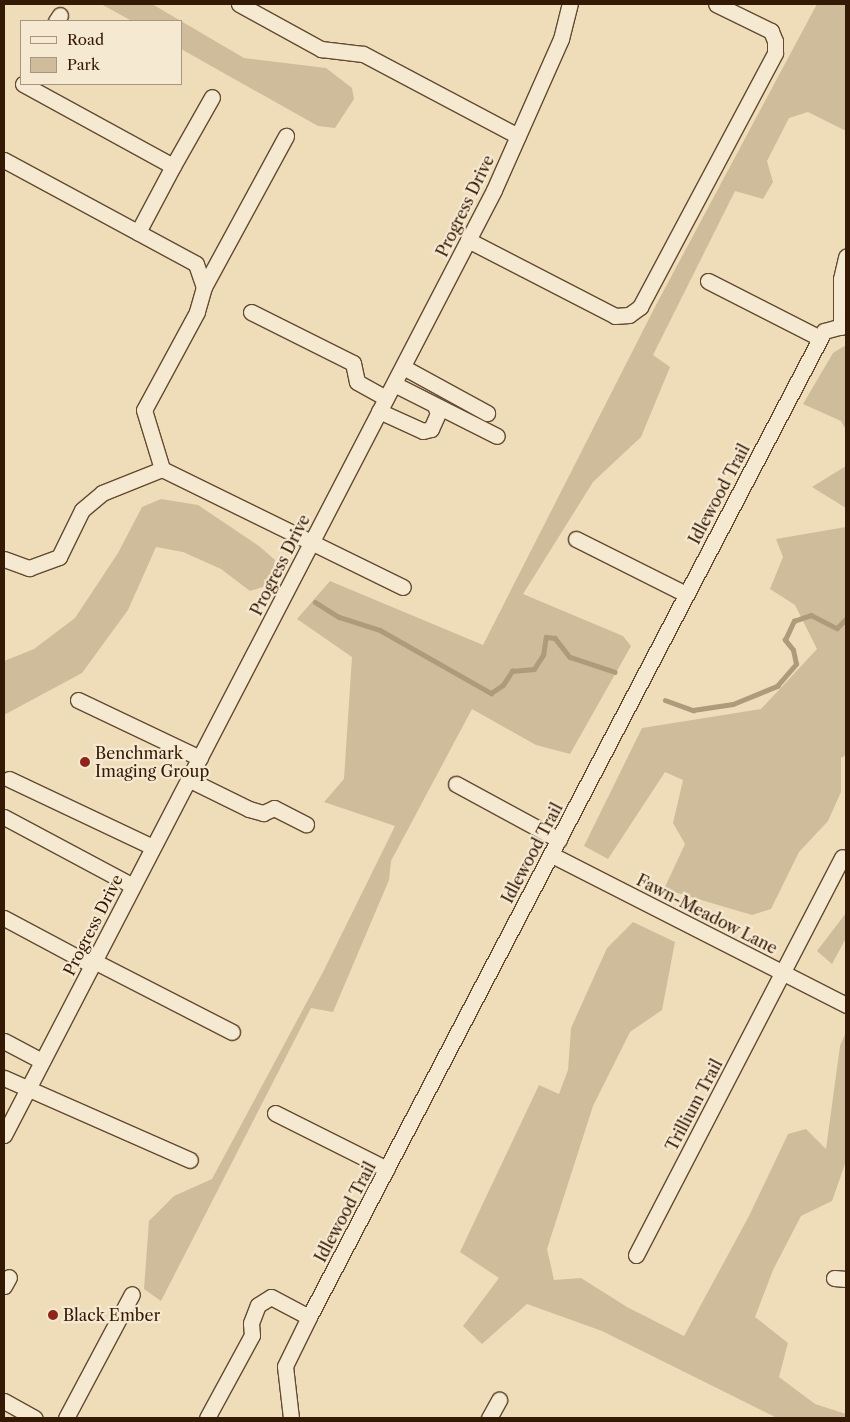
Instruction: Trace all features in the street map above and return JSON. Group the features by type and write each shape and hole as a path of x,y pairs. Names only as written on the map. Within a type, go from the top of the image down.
{"street":[{"path":"239,4 321,49 363,54 518,136"},
{"name":"Progress Drive","path":"4,1135 468,240 518,136 561,39 570,4"},
{"path":"468,240 615,316 629,315 640,307 775,53 775,41 771,31 716,4"},
{"path":"24,85 173,166"},
{"path":"138,232 212,96"},
{"path":"286,136 204,287 197,312 144,410 162,469 403,588"},
{"path":"4,160 196,264 204,287"},
{"path":"708,281 820,338 824,331 843,326 841,279 846,257"},
{"path":"251,312 354,363 357,382 383,404 423,430 431,429 438,413 435,406"},
{"name":"Idlewood Trail","path":"291,1418 285,1366 309,1317 552,855 820,338"},
{"path":"403,367 486,413"},
{"path":"394,384 497,436"},
{"path":"4,559 29,568 58,557 82,510 102,493 162,469"},
{"path":"576,539 686,594"},
{"path":"78,700 200,758"},
{"path":"9,779 153,847"},
{"path":"188,779 249,809 263,813 274,808 306,824"},
{"path":"456,784 559,840"},
{"path":"4,817 133,886"},
{"name":"Fawn-Meadow Lane","path":"552,855 846,1005"},
{"name":"Trillium Trail","path":"636,1255 842,857"},
{"path":"4,918 232,1032"},
{"path":"4,1041 42,1061"},
{"path":"4,1078 27,1090 72,1105 190,1160"},
{"path":"275,1113 387,1169"},
{"path":"66,1418 132,1294"},
{"path":"207,1418 252,1335 251,1323 258,1305 271,1297 309,1317"},
{"path":"489,1418 499,1400"},
{"path":"4,1401 35,1418"}],"green space":[{"path":"101,4 152,4 179,20 130,20"},
{"path":"817,4 846,4 846,131 808,112 789,118 767,161 773,182 763,199 735,191 653,355 670,367 641,437 593,482 523,594 623,636 631,646 570,754 536,745 472,709 391,861 389,880 333,1012 311,1008 161,1301 144,1289 149,1221 174,1196 212,1179 323,972 395,826 324,802 344,779 352,657 297,619 330,581 483,645 656,305"},
{"path":"182,22 244,58 326,68 352,88 354,99 335,128 318,126 182,50"},
{"path":"846,345 846,430 841,421 803,404 833,353"},
{"path":"846,466 846,508 812,487"},
{"path":"161,499 198,505 259,546 275,560 269,585 250,591 221,569 183,552 156,547 128,610 82,673 4,715 4,661 34,649 75,618 118,553 142,507"},
{"path":"846,527 846,755 841,758 841,792 828,821 799,852 771,909 752,915 664,889 685,844 673,823 683,780 665,772 608,859 584,846 642,728 761,709 817,649 795,605 770,589 783,557 776,539"},
{"path":"846,913 846,938 832,964 817,951"},
{"path":"633,922 675,942 662,1010 630,1032 593,1106 547,1249 554,1280 581,1278 627,1307 684,1336 749,1216 788,1134 806,1129 826,1149 840,1046 846,1032 846,1161 832,1201 801,1216 773,1270 755,1317 788,1343 779,1377 815,1404 846,1414 846,1418 777,1418 602,1331 527,1304 482,1344 463,1326 499,1278 460,1252 539,1085 559,1094 568,1070 571,1028 607,948"}],"waterway":[{"path":"315,602 339,617 380,630 491,693 503,685 512,671 534,669 543,655 546,637 555,638 570,657 615,672"},
{"path":"665,700 693,710 733,704 777,686 796,664 793,650 785,640 794,621 811,615 837,628 846,619"}],"place":[{"name":"Benchmark Imaging Group","path":"85,762"},
{"name":"Black Ember","path":"53,1315"}]}
